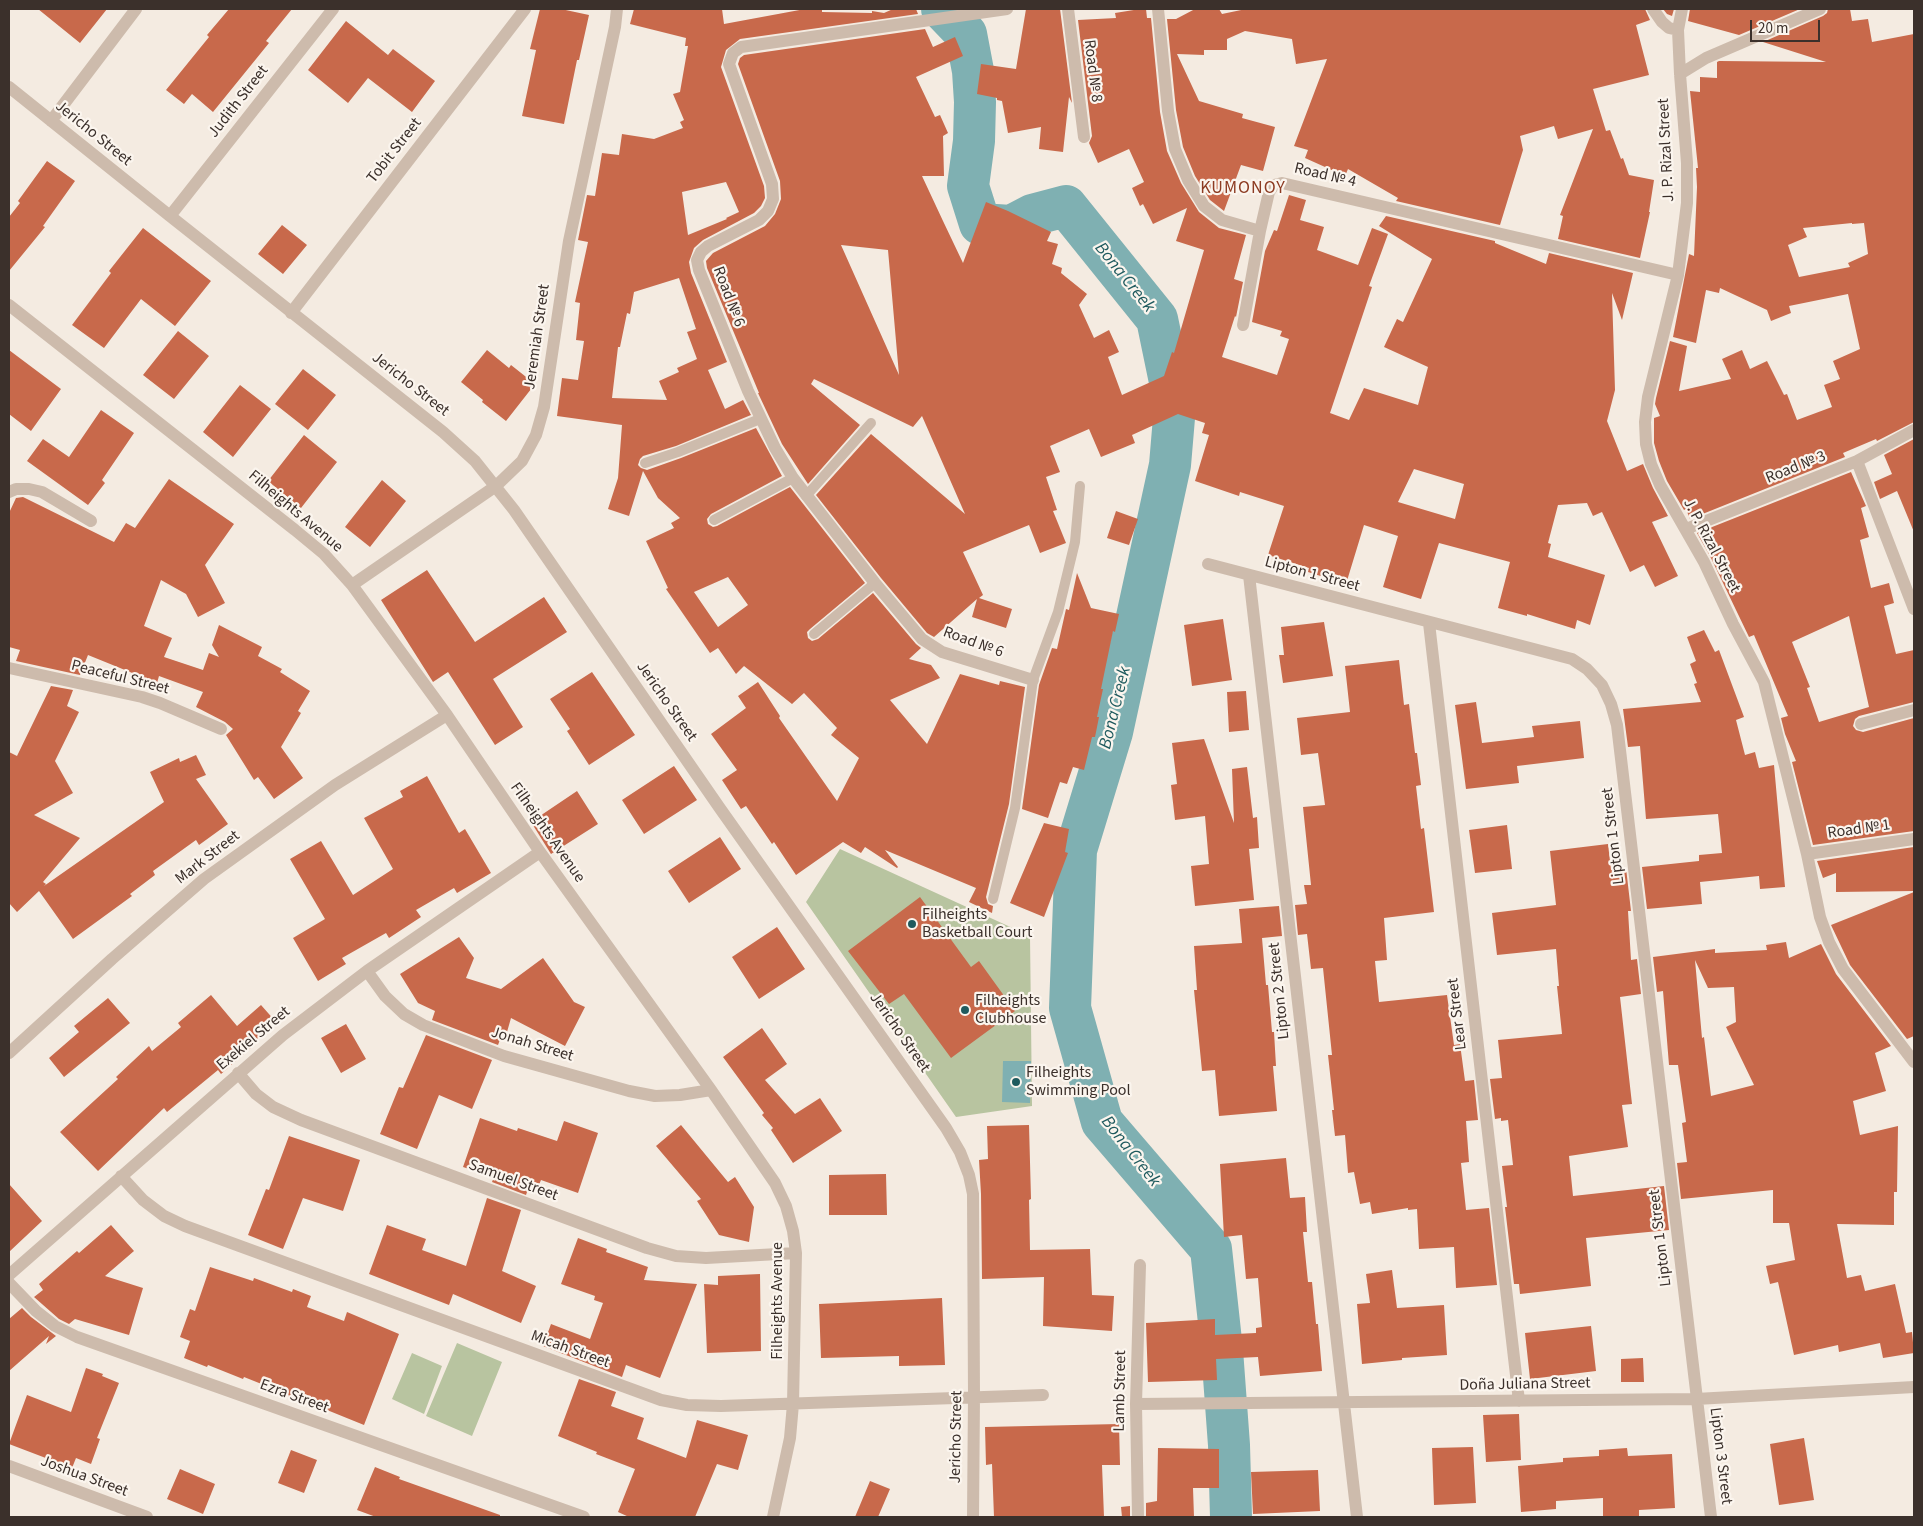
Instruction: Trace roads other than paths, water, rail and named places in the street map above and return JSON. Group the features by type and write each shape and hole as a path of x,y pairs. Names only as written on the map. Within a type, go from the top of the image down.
{"street":[{"path":"51,120 136,9"},
{"name":"Judith Street","path":"170,216 334,9"},
{"name":"Tobit Street","path":"291,313 525,9"},
{"name":"Jeremiah Street","path":"352,585 496,486 522,461 536,435 544,407 569,241 616,26 617,9"},
{"name":"Road № 6","path":"1007,9 741,47 733,53 729,64 772,184 773,199 768,211 759,220 708,246 701,252 697,260 699,270 760,419 793,478 875,583 922,639 942,652 966,661 1033,680"},
{"name":"Road № 8","path":"1068,9 1084,137"},
{"path":"1158,9 1168,111 1175,149 1188,180 1204,206 1222,220 1260,231"},
{"path":"1653,9 1662,22 1670,28 1678,30"},
{"name":"J. P. Rizal Street","path":"1682,9 1678,30 1687,163 1687,203 1678,275 1648,397 1645,422 1646,444 1651,464 1660,485 1686,529 1764,682 1807,854 1820,917 1829,942 1843,968 1914,1062"},
{"path":"1680,74 1706,58 1820,9"},
{"name":"Jericho Street","path":"9,87 443,432 475,460 496,486 940,1120 960,1152 969,1175 973,1194 973,1517"},
{"name":"Road № 4","path":"1243,325 1260,231 1270,192 1274,185 1282,183 1678,275"},
{"name":"Filheights Avenue","path":"9,305 295,530 324,554 352,585 447,715 540,852 775,1183 786,1206 793,1230 796,1253 794,1404 790,1438 773,1517"},
{"name":"Road № 3","path":"1686,529 1857,461 1914,430"},
{"path":"1857,461 1914,609"},
{"path":"9,492 16,489 42,492 91,521"},
{"name":"Lipton 1 Street","path":"1208,564 1572,659 1587,669 1602,685 1611,704 1617,724 1696,1398"},
{"name":"Lipton 2 Street","path":"1249,575 1343,1403"},
{"name":"Lear Street","path":"1429,623 1519,1401"},
{"name":"Peaceful Street","path":"9,668 142,697 221,728"},
{"path":"1861,724 1914,710"},
{"name":"Mark Street","path":"9,1053 204,879 335,785 447,715"},
{"name":"Road № 1","path":"1807,854 1914,839"},
{"name":"Exekiel Street","path":"9,1275 283,1034 368,970 540,852"},
{"name":"Jonah Street","path":"368,970 385,996 404,1014 423,1024 504,1056 629,1091 655,1096 680,1095 710,1090"},
{"name":"Samuel Street","path":"238,1073 256,1094 273,1107 301,1120 647,1248 676,1256 706,1258 796,1253"},
{"name":"Micah Street","path":"121,1176 142,1200 164,1216 185,1226 661,1400 687,1405 794,1404 1043,1395"},
{"name":"Lamb Street","path":"1138,1517 1136,1404 1140,1265"},
{"name":"Ezra Street","path":"9,1283 36,1311 55,1326 77,1337 584,1517"},
{"name":"Doña Juliana Street","path":"1136,1404 1696,1398 1914,1387"},
{"name":"Lipton 3 Street","path":"1696,1398 1711,1517"},
{"path":"1343,1403 1357,1517"},
{"name":"Joshua Street","path":"9,1466 147,1517"}],"lane":[{"path":"645,463 678,452 760,419"},
{"path":"806,496 871,423"},
{"path":"714,520 793,478"},
{"path":"994,898 1015,808 1033,680 1058,612 1075,542 1080,486"},
{"path":"814,634 875,583"}],"water":[{"name":"Filheights Swimming Pool","path":"1003,1061 1031,1061 1030,1103 1002,1102"}],"waterway":[{"name":"Bona Creek","path":"942,9 966,34 973,71 975,102 974,141 968,186 980,224 1011,226 1032,215 1066,206 1157,319 1175,406 1170,465 1112,732 1076,850 1070,1008 1102,1122 1211,1249 1222,1350 1229,1445 1231,1517"}],"place":[{"name":"Filheights Basketball Court","path":"912,924"},
{"name":"Filheights Clubhouse","path":"965,1010"},
{"name":"Filheights Swimming Pool","path":"1016,1082"}],"district":[{"name":"KUMONOY","path":"1243,189"}]}
